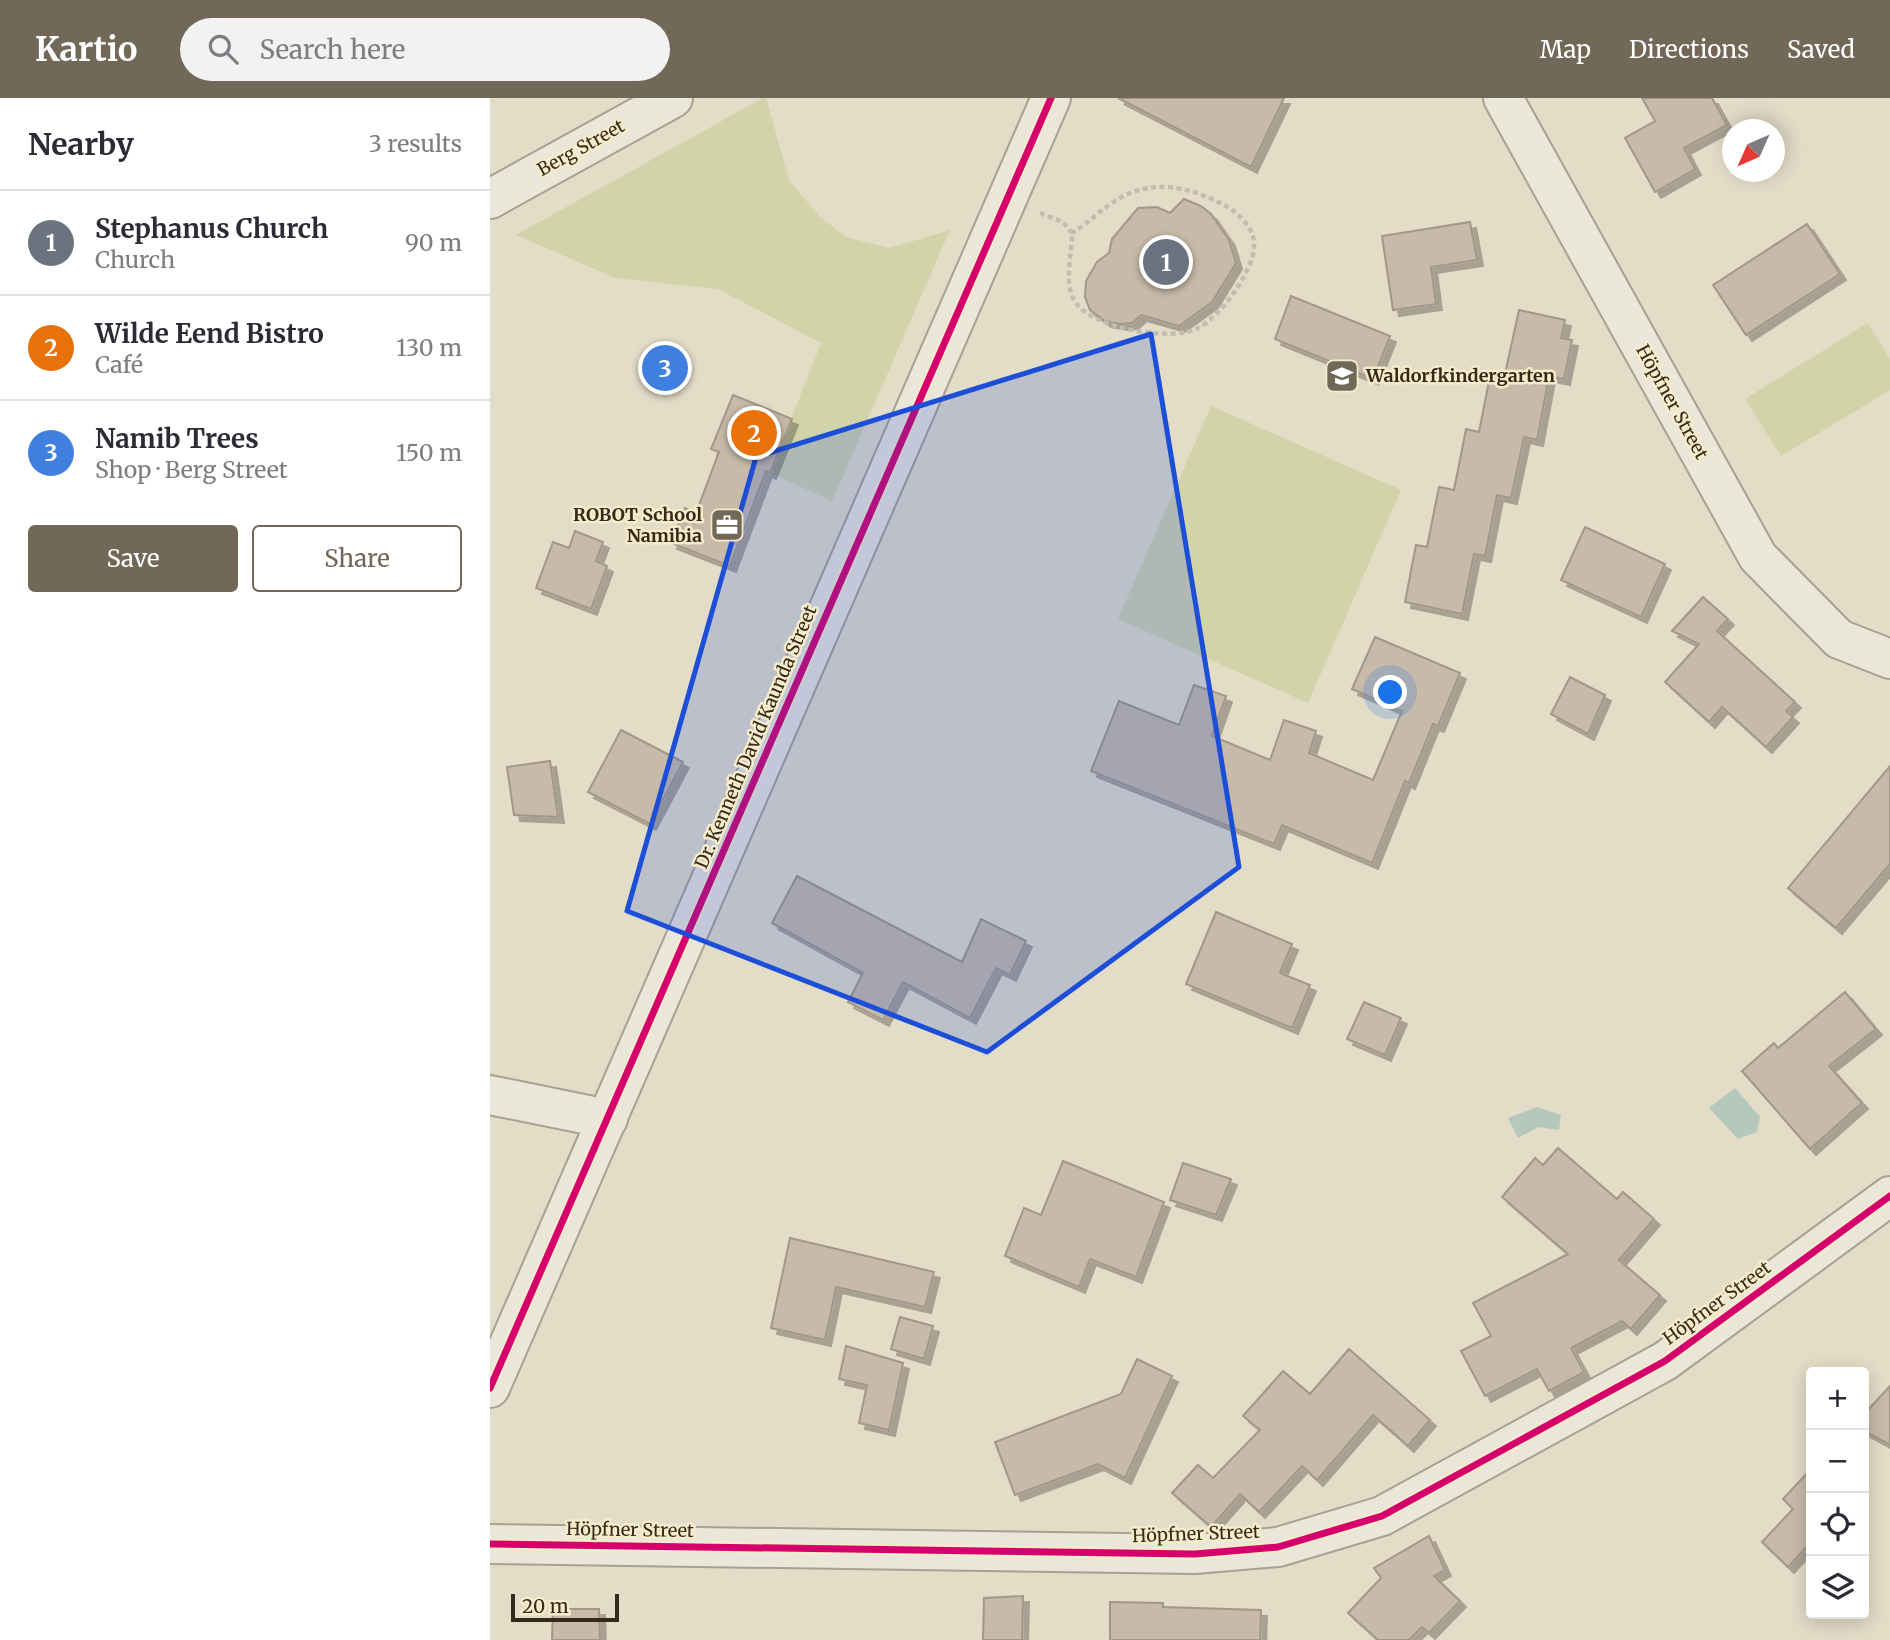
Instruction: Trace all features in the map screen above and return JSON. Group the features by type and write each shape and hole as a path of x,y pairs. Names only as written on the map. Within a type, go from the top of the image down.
{"street":[{"name":"Dr. Kenneth David Kaunda Street","path":"490,1388 1051,98"},
{"name":"Höpfner Street","path":"1503,98 1758,557 1839,639 1890,659"},
{"name":"Berg Street","path":"490,199 669,99"},
{"path":"490,1095 608,1119"},
{"name":"Höpfner Street","path":"490,1544 1195,1554 1278,1546 1382,1516 1665,1361 1890,1196"}],"path":[{"path":"1007,199 1063,222 1072,233 1071,295 1078,307 1121,329 1187,333 1218,314 1243,275 1255,247 1251,232 1241,218 1226,205 1172,185 1137,189 1112,202 1072,233"}],"highlighted area":[{"path":"1151,334 1239,867 987,1052 627,911 756,457"}],"green space":[{"path":"766,98 789,180 819,216 846,237 890,248 950,230 832,501 770,473 821,343 718,289 615,278 516,235"},
{"path":"1868,323 1890,359 1890,390 1781,456 1745,399"},
{"path":"1211,406 1401,490 1308,703 1118,619"}],"shaded area":[{"path":"1735,1088 1760,1117 1757,1132 1738,1139 1709,1108"},
{"path":"1537,1107 1561,1115 1559,1130 1538,1127 1518,1138 1508,1118"}],"building":[{"path":"1118,98 1284,98 1251,167"},
{"path":"1642,98 1712,98 1724,119 1722,128 1684,148 1695,169 1655,192 1625,138 1655,121"},
{"path":"1184,199 1201,206 1211,214 1229,240 1236,263 1212,302 1179,326 1141,315 1132,323 1121,324 1105,321 1090,310 1085,297 1086,281 1097,262 1109,253 1112,239 1138,208 1157,207 1170,213"},
{"path":"1470,222 1477,260 1431,267 1436,304 1393,310 1382,236"},
{"path":"1807,224 1840,274 1746,335 1713,285"},
{"path":"1291,296 1390,336 1373,379 1275,339"},
{"path":"1519,310 1565,320 1561,338 1572,340 1564,379 1549,376 1537,440 1524,437 1511,498 1497,495 1485,556 1474,554 1462,614 1405,602 1416,545 1427,547 1439,487 1454,490 1466,429 1479,432 1491,371 1505,374"},
{"path":"733,395 792,419 770,473 766,471 730,566 671,543 685,508 696,513 719,452 711,449"},
{"path":"1585,527 1665,564 1641,617 1561,580"},
{"path":"575,531 603,542 596,561 607,566 591,609 536,588 553,542 569,548"},
{"path":"1703,597 1728,619 1717,631 1795,702 1786,711 1793,717 1766,747 1722,707 1709,722 1665,682 1699,644 1672,631"},
{"path":"1375,637 1460,673 1438,726 1433,724 1409,783 1405,781 1372,863 1282,825 1274,844 1091,771 1119,701 1179,725 1194,685 1226,696 1212,736 1270,760 1284,720 1316,731 1309,753 1373,780 1402,711 1352,689"},
{"path":"1570,677 1605,695 1588,734 1551,714"},
{"path":"621,730 683,762 650,824 588,792"},
{"path":"550,761 558,817 514,815 507,767"},
{"path":"1890,766 1890,864 1836,928 1788,888"},
{"path":"797,876 962,962 981,919 1026,941 1010,975 996,968 970,1018 903,982 883,1020 848,1002 863,973 772,923"},
{"path":"1216,912 1292,944 1280,973 1310,985 1292,1028 1186,984"},
{"path":"1845,992 1876,1029 1829,1066 1862,1103 1810,1149 1742,1071 1774,1043 1778,1048"},
{"path":"1364,1002 1401,1018 1385,1055 1347,1039"},
{"path":"1558,1148 1617,1199 1623,1192 1654,1219 1619,1260 1660,1295 1631,1329 1622,1321 1571,1348 1584,1372 1549,1391 1537,1369 1485,1396 1461,1351 1491,1336 1473,1303 1568,1254 1502,1197 1535,1158 1543,1165"},
{"path":"1063,1161 1164,1202 1136,1277 1090,1259 1079,1287 1005,1256 1024,1208 1041,1215"},
{"path":"1183,1163 1231,1179 1216,1215 1170,1200"},
{"path":"790,1238 934,1272 925,1307 836,1287 825,1340 771,1328"},
{"path":"900,1317 933,1326 924,1359 891,1349"},
{"path":"846,1346 903,1363 889,1430 859,1423 867,1385 839,1379"},
{"path":"1349,1349 1430,1420 1408,1446 1373,1415 1317,1480 1302,1466 1259,1512 1240,1494 1211,1527 1172,1493 1198,1465 1213,1478 1260,1430 1243,1416 1283,1371 1310,1394"},
{"path":"1137,1359 1172,1376 1125,1478 1098,1464 1015,1495 995,1442 1121,1394"},
{"path":"1890,1386 1890,1445 1869,1434 1869,1409"},
{"path":"1806,1474 1806,1547 1788,1567 1762,1542 1793,1509 1783,1499"},
{"path":"1429,1536 1445,1570 1434,1576 1460,1601 1429,1633 1422,1627 1409,1640 1378,1640 1348,1613 1381,1578 1374,1568"},
{"path":"1023,1596 1022,1640 983,1640 984,1598"},
{"path":"1110,1602 1163,1603 1163,1607 1261,1610 1260,1640 1110,1640"},
{"path":"553,1609 599,1609 600,1640 552,1640"}],"cycle path":[{"path":"490,1388 1051,98"},
{"path":"490,1544 1195,1554 1278,1547 1382,1516 1665,1361 1890,1196"}],"place":[{"name":"Stephanus Church","path":"1166,262"},
{"name":"Namib Trees","path":"665,368"},
{"name":"Waldorfkindergarten","path":"1342,376"},
{"name":"Wilde Eend Bistro","path":"754,433"},
{"name":"ROBOT School Namibia","path":"727,525"}]}
